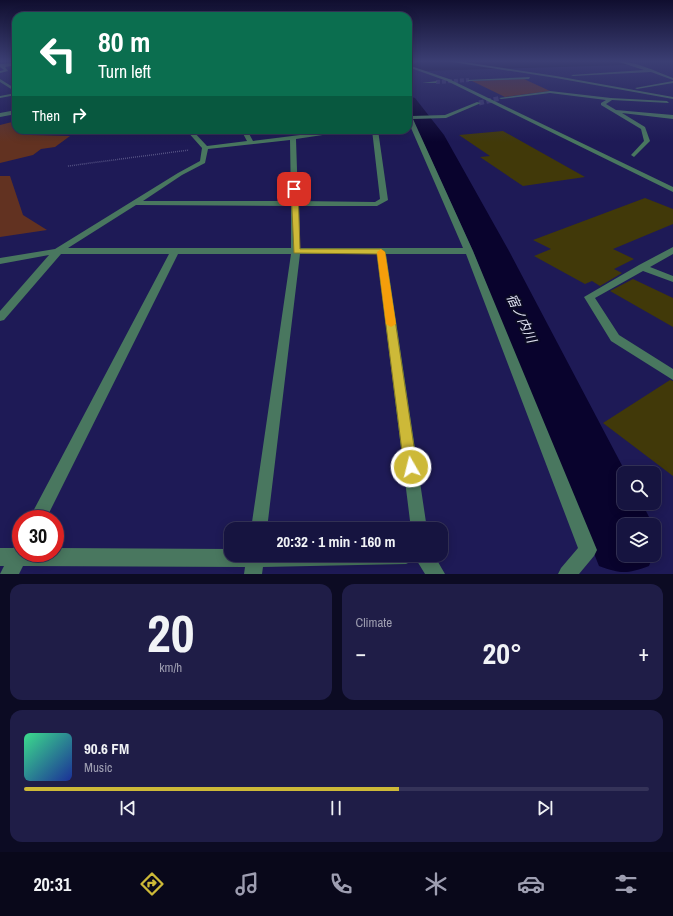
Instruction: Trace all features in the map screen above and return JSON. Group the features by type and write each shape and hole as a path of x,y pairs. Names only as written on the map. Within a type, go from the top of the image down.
{"street":[{"path":"464,88 673,190"},
{"path":"622,88 673,98"},
{"path":"629,89 637,88"},
{"path":"501,98 550,92 612,99 673,103"},
{"path":"0,97 12,95"},
{"path":"612,99 602,104 643,128 647,141 634,155"},
{"path":"412,119 446,116 479,103"},
{"path":"613,110 673,117"},
{"path":"0,115 12,113"},
{"path":"412,123 469,251 588,550 567,574"},
{"path":"0,318 58,251 137,203 180,174 203,162 205,148 193,134"},
{"path":"246,134 252,143"},
{"path":"205,148 322,134"},
{"path":"137,203 377,204 384,200 376,134"},
{"path":"259,522 296,251 294,138"},
{"path":"0,261 58,251 469,251"},
{"path":"42,510 175,251"},
{"path":"672,251 589,297 615,338 673,375"},
{"path":"381,252 418,522"},
{"path":"642,267 673,279"},
{"path":"0,557 12,555"},
{"path":"64,556 224,561"},
{"path":"9,574 15,562"},
{"path":"428,562 436,574"}],"path":[{"path":"68,166 205,148"}],"shaded area":[{"path":"486,88 543,88 550,91 505,97"},
{"path":"12,122 12,134 70,136 55,147 41,149 33,155 0,163 0,125"},
{"path":"0,176 10,176 23,215 47,230 0,237"}],"building":[{"path":"503,131 585,177 523,186 480,157 490,156 459,135"},
{"path":"645,198 673,209 673,224 613,249 634,259 614,269 622,273 600,286 592,281 585,284 534,256 551,249 533,240"},
{"path":"633,279 673,298 673,327 610,291"},
{"path":"670,380 673,381 673,476 661,466 603,423"}],"waterway":[{"name":"宿ノ内川","path":"412,108 432,135 491,251 617,526"}],"tunnel":[{"path":"479,103 501,98"}],"slow traffic":[{"path":"381,252 391,324"}],"route":[{"path":"294,189 296,251 381,252 411,467"}]}
